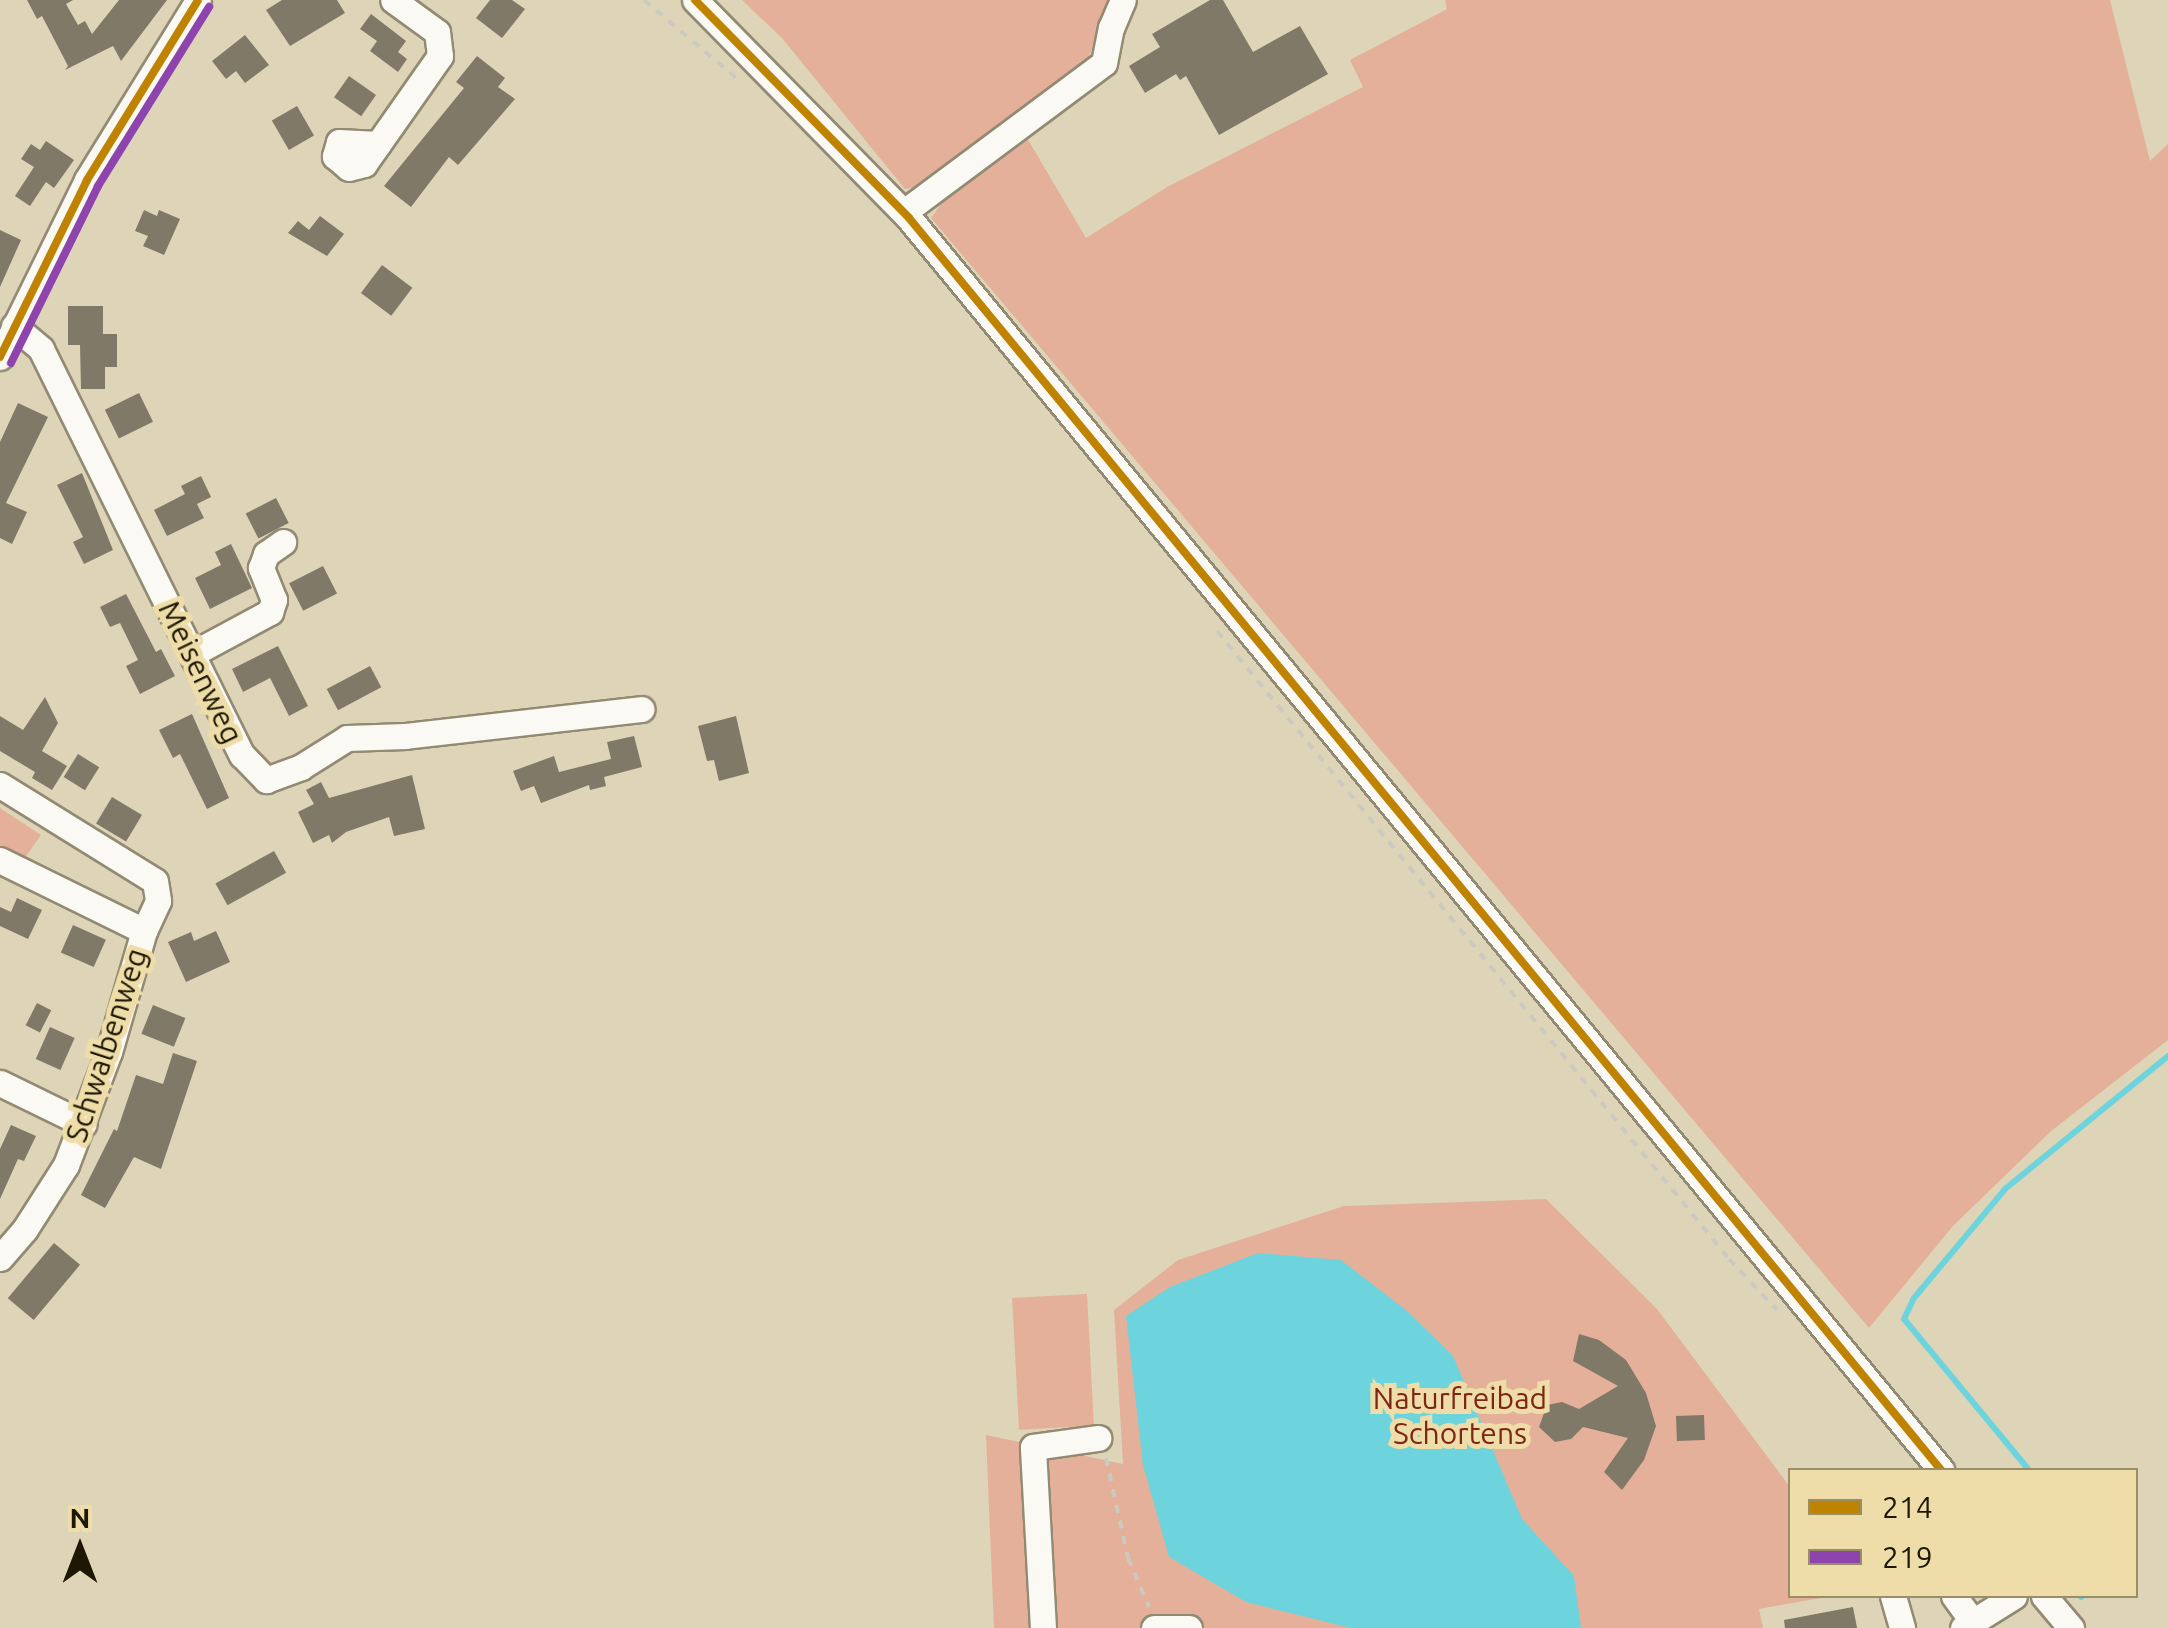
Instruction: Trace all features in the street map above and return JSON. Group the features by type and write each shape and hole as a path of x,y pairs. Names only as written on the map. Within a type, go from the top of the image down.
{"street":[{"path":"0,357 86,180 198,0"},
{"path":"378,144 440,56 437,32 393,0"},
{"path":"695,0 904,212 1939,1468"},
{"path":"904,212 1104,63 1111,28 1124,0"},
{"name":"Meisenweg","path":"14,326 41,349 242,755 266,780 301,767 346,738 406,736 641,709"},
{"path":"192,654 270,612 274,600 260,568 266,554 282,542"},
{"name":"Schwalbenweg","path":"0,785 155,880 158,901 144,930 84,1124 56,1181 25,1229 0,1258"},
{"path":"0,860 144,930"},
{"path":"0,1082 84,1124"},
{"path":"1043,1628 1033,1447 1098,1438"},
{"path":"1894,1598 1902,1628"},
{"path":"1955,1598 1968,1625 2011,1598"},
{"path":"2046,1598 2071,1628"},
{"path":"1155,1627 1189,1628"}],"path":[{"path":"644,0 748,87"},
{"path":"1217,631 1730,1259 1781,1314"},
{"path":"1098,1438 1102,1437 1128,1558 1155,1627"}],"green space":[{"path":"742,0 1111,0 1088,59 924,186 905,189 782,38"},
{"path":"1445,0 2110,0 2150,161 2168,144 2168,1040 2050,1132 1953,1226 1869,1328 931,218 951,190 1027,138 1086,238 1167,187 1363,87 1350,60 1447,9"},
{"path":"0,808 41,835 24,859 0,848"},
{"name":"Naturfreibad Schortens","path":"1546,1199 1657,1309 1788,1484 1788,1598 1821,1598 1759,1609 1763,1628 994,1628 986,1435 1123,1464 1114,1310 1178,1260 1344,1206"},
{"path":"1087,1294 1094,1426 1019,1430 1012,1298"}],"water":[{"path":"1258,1253 1341,1260 1407,1311 1453,1356 1522,1519 1574,1576 1581,1628 1351,1628 1246,1602 1169,1557 1143,1465 1126,1316 1170,1287"}],"building":[{"path":"27,0 73,0 66,4 78,25 85,21 92,34 119,0 167,0 121,61 113,46 65,70 68,66 42,16 37,19"},
{"path":"282,0 337,0 345,13 290,46 266,10"},
{"path":"490,0 512,0 525,9 502,38 476,18"},
{"path":"1210,0 1223,0 1253,52 1300,26 1328,74 1219,135 1186,76 1180,80 1176,74 1145,93 1129,66 1160,47 1152,34"},
{"path":"371,14 406,41 398,52 407,59 398,72 370,51 377,41 360,29"},
{"path":"245,35 269,65 245,83 236,71 226,79 212,61"},
{"path":"477,56 505,78 498,87 515,99 458,165 449,157 411,207 384,186 464,88 456,82"},
{"path":"349,76 376,95 361,116 334,97"},
{"path":"297,106 314,135 289,150 272,120"},
{"path":"46,141 74,160 54,188 46,182 30,206 15,196 34,167 21,159 31,144 40,150"},
{"path":"144,210 157,216 159,210 180,219 164,255 143,246 148,236 135,231"},
{"path":"320,216 344,234 327,256 288,233 298,221 309,230"},
{"path":"0,230 21,240 0,287"},
{"path":"382,265 412,288 391,316 361,293"},
{"path":"68,306 103,306 103,334 117,334 117,367 105,367 105,389 81,389 80,345 68,345"},
{"path":"139,393 153,422 119,438 105,410"},
{"path":"18,403 48,417 6,503 27,512 12,544 0,538 0,442"},
{"path":"82,473 113,550 84,564 73,542 83,537 57,485"},
{"path":"201,476 211,497 197,504 204,518 167,536 154,510 185,494 181,486"},
{"path":"276,498 289,523 258,538 246,513"},
{"path":"231,544 252,588 210,609 195,578 221,565 215,552"},
{"path":"323,566 337,594 303,611 289,583"},
{"path":"126,594 156,652 161,649 175,676 140,694 126,666 138,660 120,623 110,627 100,607"},
{"path":"278,646 308,706 289,716 270,678 243,692 232,669"},
{"path":"370,666 381,687 338,710 327,689"},
{"path":"45,697 58,723 42,751 67,766 52,790 32,778 35,772 0,751 0,716 23,730"},
{"path":"192,714 229,798 207,809 180,754 173,758 159,730"},
{"path":"736,716 749,773 719,781 714,760 707,761 698,726"},
{"path":"634,736 642,767 604,777 606,786 590,790 589,785 541,803 534,786 521,791 513,771 554,756 559,772 611,759 607,742"},
{"path":"78,754 99,767 85,790 64,777"},
{"path":"412,775 425,829 394,836 389,817 346,832 332,843 329,835 313,843 298,812 314,804 306,790 321,782 329,798"},
{"path":"112,797 142,815 126,842 96,824"},
{"path":"274,851 286,873 228,905 215,883"},
{"path":"17,898 42,910 28,939 0,926 0,907 11,912"},
{"path":"73,925 106,940 94,967 61,952"},
{"path":"216,931 230,962 186,982 168,942 191,932 194,941"},
{"path":"37,1003 51,1010 40,1033 26,1025"},
{"path":"153,1005 185,1018 174,1047 141,1034"},
{"path":"50,1027 75,1038 60,1070 36,1059"},
{"path":"173,1053 197,1061 161,1169 134,1157 105,1208 81,1195 114,1129 117,1131 136,1075 163,1084"},
{"path":"11,1125 36,1136 24,1161 18,1159 0,1199 0,1149"},
{"path":"54,1243 80,1265 34,1320 8,1298"},
{"path":"1579,1334 1599,1340 1626,1360 1646,1393 1656,1426 1644,1460 1622,1490 1604,1472 1628,1438 1583,1427 1571,1439 1555,1442 1539,1427 1547,1405 1562,1402 1579,1409 1618,1386 1573,1361"},
{"path":"1704,1415 1705,1440 1677,1441 1676,1416"},
{"path":"1853,1607 1857,1628 1785,1628 1784,1620"}],"waterway":[{"path":"2027,1468 1904,1319 1914,1298 2005,1189 2168,1056"}],"transit line":[{"name":"214","path":"0,357 87,180 198,0"},
{"name":"214","path":"695,0 909,218 1939,1468"},
{"name":"219","path":"11,363 98,186 209,7"}]}
